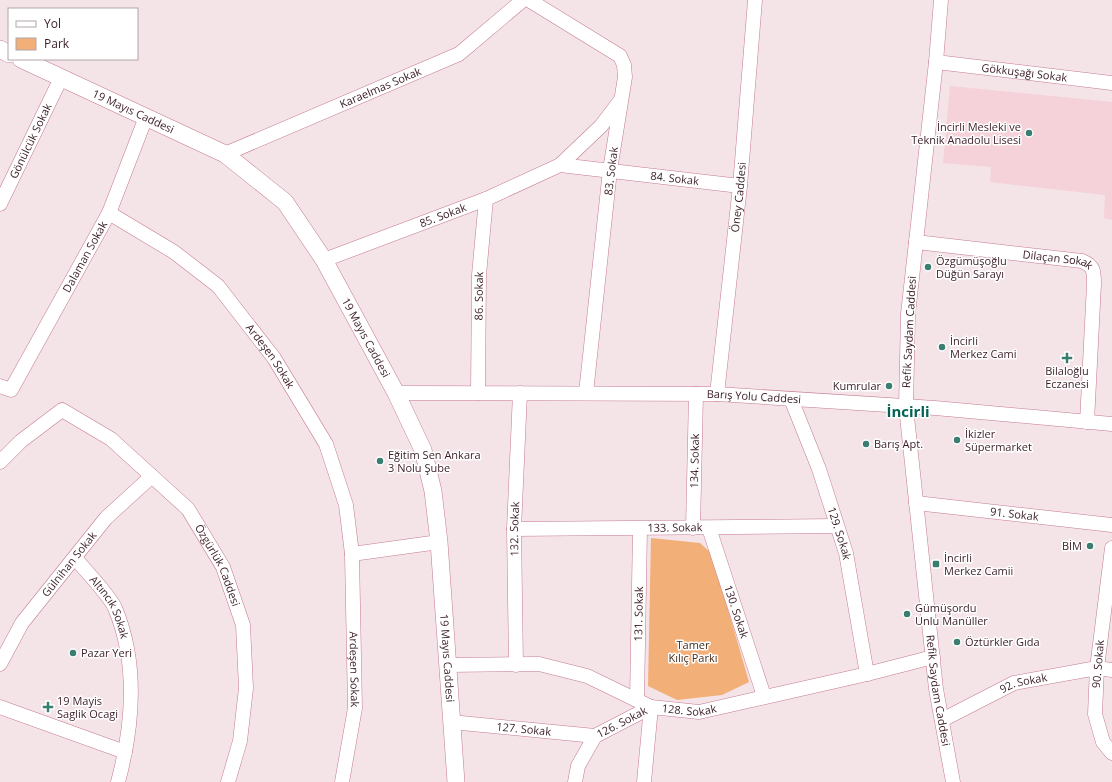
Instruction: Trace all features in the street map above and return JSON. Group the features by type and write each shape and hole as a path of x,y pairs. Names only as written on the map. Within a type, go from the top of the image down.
{"main road":[{"name":"19 Mayıs Caddesi","path":"23,60 225,154 285,202 324,260 396,393 423,450 433,491 439,542 456,782"}],"street":[{"name":"Karaelmas Sokak","path":"225,154 459,54 523,0"},
{"name":"83. Sokak","path":"529,0 620,56 624,65 625,77 610,170 586,393"},
{"name":"Öney Caddesi","path":"717,394 740,186 755,0"},
{"name":"Refik Saydam Caddesi","path":"941,0 936,62 908,314 906,407 933,657 953,782"},
{"name":"Gökkuşağı Sokak","path":"936,62 1112,83"},
{"name":"Gönülcük Sokak","path":"0,204 61,78"},
{"name":"85. Sokak","path":"324,260 486,199 560,166 600,126 621,100"},
{"name":"Dalaman Sokak","path":"5,388 109,213 146,117"},
{"name":"85. Sokak","path":"560,166 610,170"},
{"name":"84. Sokak","path":"610,170 740,186"},
{"name":"86. Sokak","path":"478,393 479,275 486,199"},
{"name":"Ardeşen Sokak","path":"109,213 174,252 218,286 274,358 326,444 346,505 352,554 355,708 342,782"},
{"name":"Dilaçan Sokak","path":"916,242 1082,261 1090,264 1094,271 1094,284 1087,422"},
{"name":"Barış Yolu Caddesi","path":"396,393 717,394 906,407 1112,424"},
{"name":"132. Sokak","path":"516,665 514,529 520,393"},
{"name":"134. Sokak","path":"693,528 696,394"},
{"name":"129. Sokak","path":"791,399 819,469 836,526 846,553 867,674"},
{"name":"Özgürlük Caddesi","path":"0,462 21,441 62,410 111,439 188,509 223,567 243,625 246,688 240,741 228,782"},
{"name":"Gülnihan Sokak","path":"0,664 22,623 106,518 152,476"},
{"name":"91. Sokak","path":"916,503 1112,525"},
{"name":"133. Sokak","path":"514,529 836,526"},
{"name":"130. Sokak","path":"709,528 764,696"},
{"name":"131. Sokak","path":"637,700 640,529"},
{"path":"352,554 439,542"},
{"name":"90. Sokak","path":"1112,548 1097,668 1095,714 1103,742 1112,753"},
{"name":"Altıncık Sokak","path":"75,558 114,607 129,656 131,706 125,752 118,782"},
{"name":"128. Sokak","path":"448,665 539,664 587,676 651,706 699,712 764,696 867,674 933,657"},
{"name":"92. Sokak","path":"942,720 1014,683 1097,668 1112,670"},
{"path":"644,782 651,706"},
{"name":"126. Sokak","path":"575,782 578,766 596,736 651,706"},
{"path":"0,707 125,752"},
{"name":"127. Sokak","path":"451,722 596,736"}],"shaded area":[{"name":"İncirli Mesleki ve Teknik Anadolu Lisesi","path":"950,86 1112,102 1112,220 1104,218 1105,195 990,182 991,167 943,163"}],"green space":[{"name":"Tamer Kılıç Parkı","path":"651,538 700,543 712,554 749,682 722,695 677,700 648,686"}],"place":[{"name":"İncirli Mesleki ve Teknik Anadolu Lisesi","path":"1029,133"},
{"name":"Özgümüşoğlu Düğün Sarayı","path":"928,267"},
{"name":"İncirli Merkez Cami","path":"942,347"},
{"name":"Bilaloğlu Eczanesi","path":"1067,358"},
{"name":"Kumrular","path":"889,386"},
{"name":"İkizler Süpermarket","path":"957,440"},
{"name":"Barış Apt.","path":"866,444"},
{"name":"Eğitim Sen Ankara 3 Nolu Şube","path":"380,461"},
{"name":"BİM","path":"1090,546"},
{"name":"İncirli Merkez Camii","path":"936,564"},
{"name":"Gümüşordu Unlu Manüller","path":"907,614"},
{"name":"Öztürkler Gıda","path":"957,642"},
{"name":"Pazar Yeri","path":"73,653"},
{"name":"19 Mayis Saglik Ocagi","path":"48,707"}],"district":[{"name":"İncirli","path":"908,412"}]}
